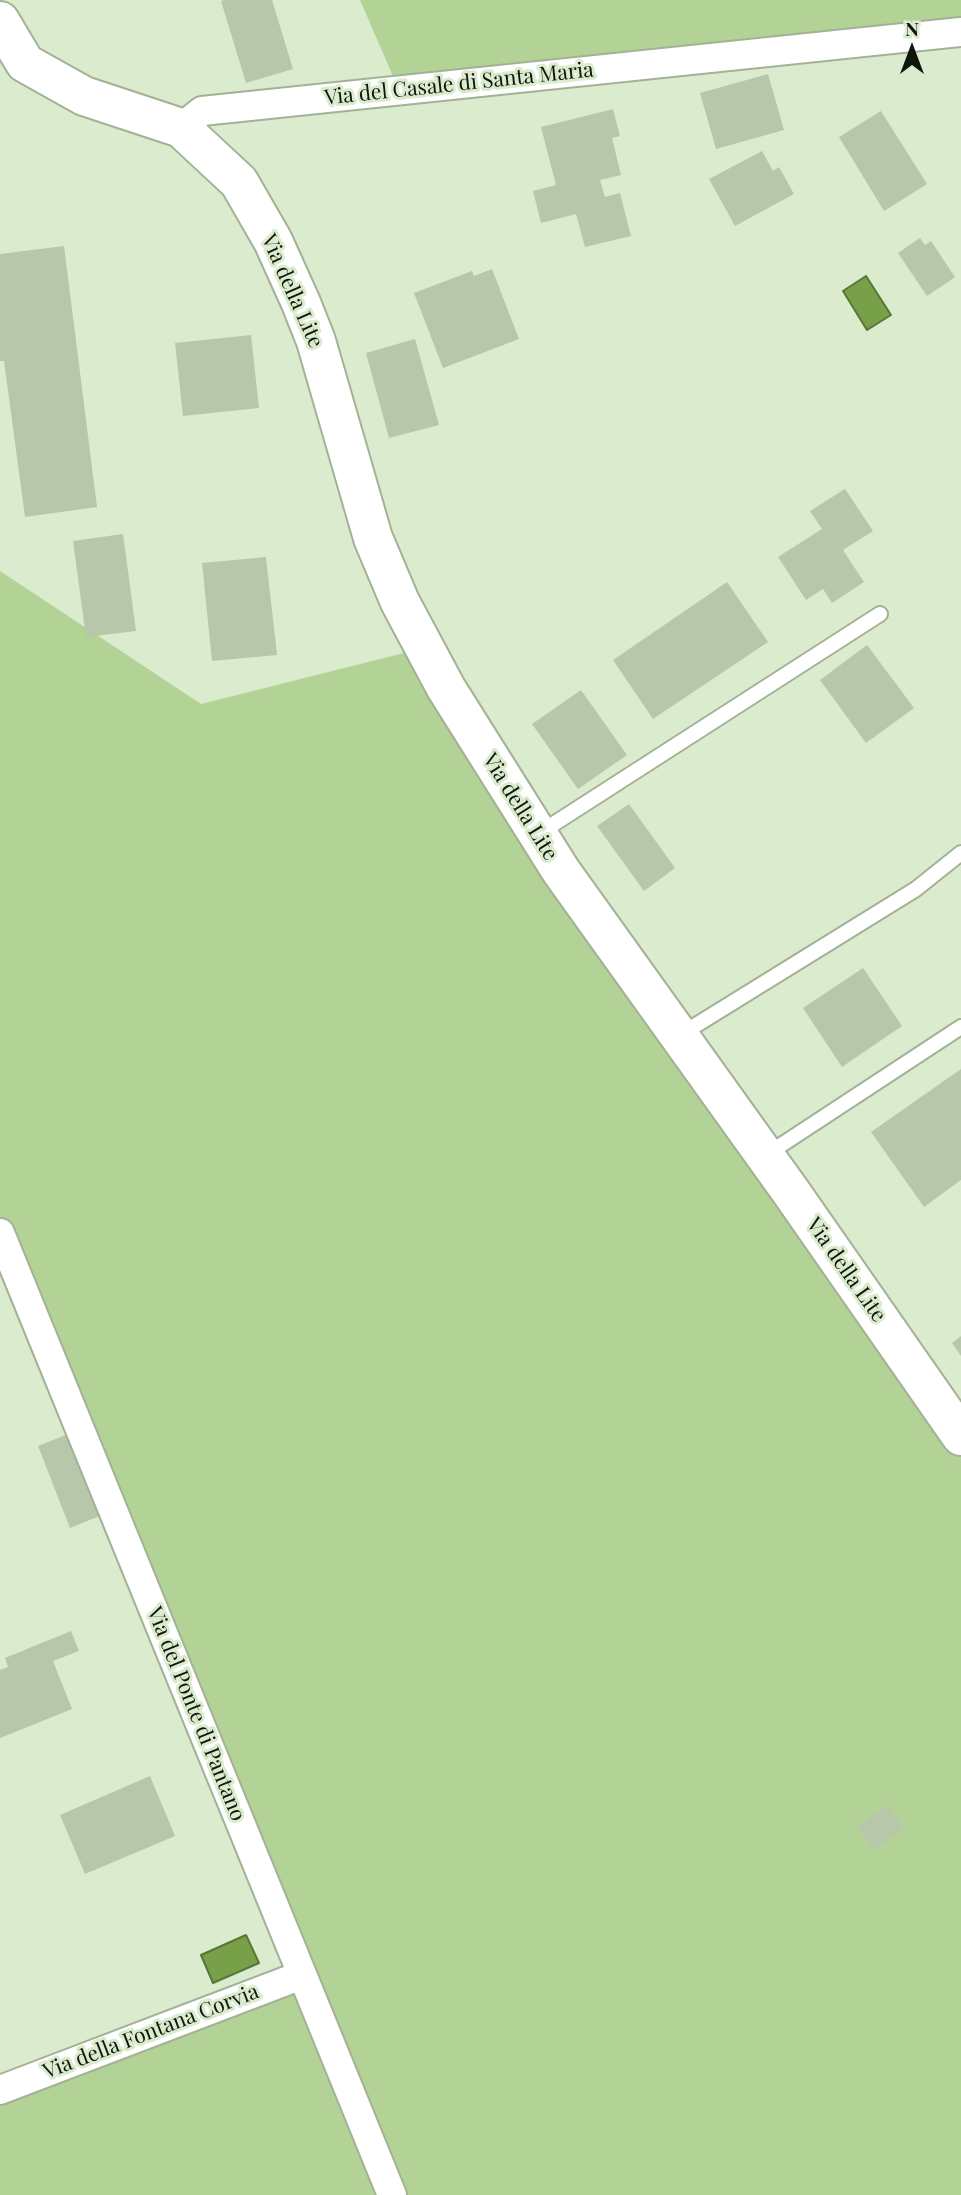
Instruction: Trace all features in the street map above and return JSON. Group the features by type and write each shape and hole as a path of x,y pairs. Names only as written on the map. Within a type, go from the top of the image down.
{"street":[{"path":"0,20 26,63 48,77 83,96 181,128"},
{"name":"Via del Casale di Santa Maria","path":"181,128 202,110 961,32"},
{"name":"Via della Lite","path":"181,128 239,182 281,257 316,341 360,501 387,573 446,688 537,834 961,1436"},
{"name":"Via del Ponte di Pantano","path":"0,1233 391,2195"},
{"name":"Via della Fontana Corvia","path":"0,2090 302,1975"}],"lane":[{"path":"537,834 880,614"},
{"path":"679,1036 916,889 961,853"},
{"path":"765,1155 961,1027"}],"shaded area":[{"path":"360,0 961,0 961,35 399,90"},
{"path":"866,276 891,315 867,330 843,291"},
{"path":"0,571 201,704 424,648 961,1436 961,2195 0,2195 0,2088 302,1975 0,1233"},
{"path":"246,1935 259,1963 213,1983 201,1955"}],"building":[{"path":"272,0 293,69 246,83 221,1"},
{"path":"768,74 784,130 716,149 700,93"},
{"path":"613,109 620,136 612,138 621,175 600,180 605,197 620,193 631,236 585,247 576,214 541,223 533,191 556,185 541,127"},
{"path":"881,111 927,184 884,211 839,137"},
{"path":"762,151 773,171 779,167 794,194 735,226 709,179"},
{"path":"920,238 925,245 931,241 955,277 927,296 898,253"},
{"path":"64,246 97,507 25,517 4,361 0,361 0,254"},
{"path":"492,269 519,339 443,368 414,293 472,271 474,276"},
{"path":"251,335 259,408 183,416 175,343"},
{"path":"415,339 439,425 389,438 366,353"},
{"path":"845,489 873,531 843,550 864,582 832,603 823,589 806,600 778,557 822,529 810,511"},
{"path":"123,534 136,631 86,637 73,541"},
{"path":"266,557 277,655 212,661 202,563"},
{"path":"727,582 768,642 653,719 613,660"},
{"path":"867,645 914,708 866,743 820,680"},
{"path":"581,690 627,755 578,789 532,724"},
{"path":"629,804 675,868 644,891 597,826"},
{"path":"863,968 902,1026 842,1067 803,1008"},
{"path":"961,1069 961,1180 924,1207 871,1132"},
{"path":"961,1336 961,1356 952,1343"},
{"path":"71,1433 102,1515 70,1528 38,1446"},
{"path":"71,1631 79,1651 53,1661 72,1709 0,1738 0,1670 8,1667 5,1658"},
{"path":"150,1776 175,1836 85,1874 60,1815"},
{"path":"887,1805 904,1828 874,1850 857,1827"}]}
